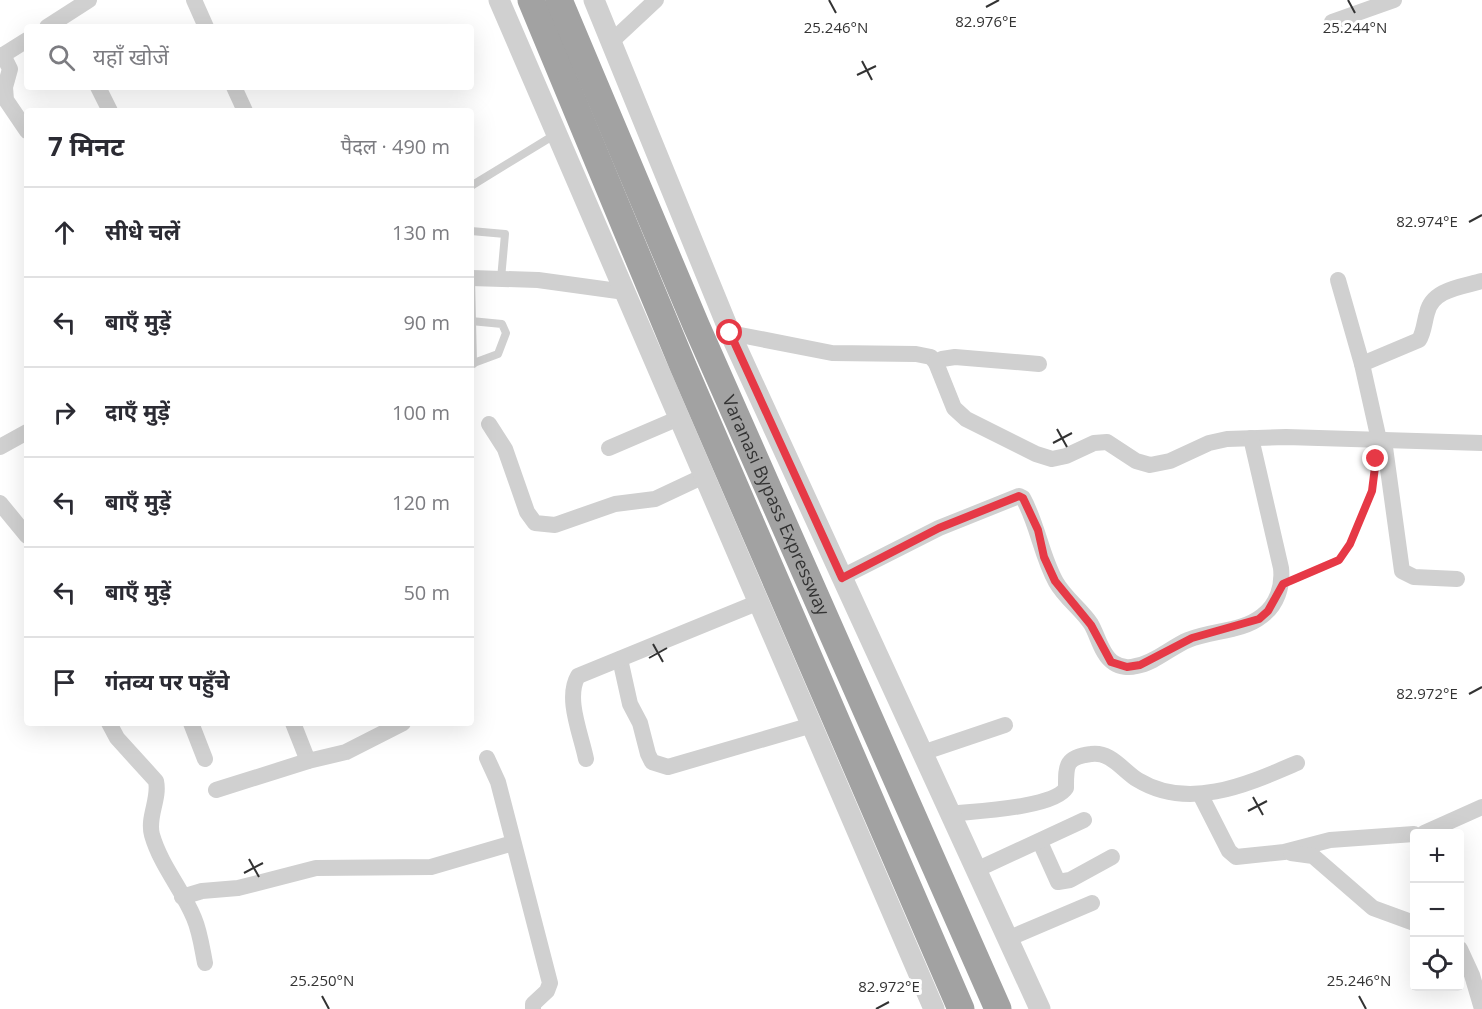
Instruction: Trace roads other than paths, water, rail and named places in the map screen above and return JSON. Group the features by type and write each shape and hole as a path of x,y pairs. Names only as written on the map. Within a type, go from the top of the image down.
{"highway":[{"name":"Varanasi Bypass Expressway","path":"531,0 682,366 961,1009"},
{"name":"Varanasi Bypass Expressway","path":"559,0 696,325 998,1009"}],"street":[{"path":"52,24 89,0"},
{"path":"194,0 205,24"},
{"path":"499,0 934,1009"},
{"path":"594,0 730,333 1040,1009"},
{"path":"611,42 657,0"},
{"path":"1332,22 1394,0"},
{"path":"24,41 2,56 10,69 5,87 6,100 24,127"},
{"path":"100,90 108,108"},
{"path":"235,90 244,108"},
{"path":"474,278 538,280 625,292"},
{"path":"1338,280 1382,440 1402,571 1414,577 1457,579"},
{"path":"1362,364 1419,340 1423,334 1427,309 1436,297 1446,291 1482,281"},
{"path":"730,333 832,354 923,354 931,357 936,363 947,396 954,408 966,419 1036,454 1052,459 1066,456 1094,443 1107,442 1136,461 1150,465 1170,461 1209,443 1251,438 1482,443"},
{"path":"936,363 942,359 956,357 1039,364"},
{"path":"609,448 679,418"},
{"path":"489,424 504,449 531,520 542,525 562,523 624,501 654,499 704,476"},
{"path":"0,447 24,434"},
{"path":"842,578 939,528 1019,496 1023,498 1038,530 1044,557 1055,581 1091,625 1111,662 1127,667 1146,663 1192,638 1259,619 1268,611 1283,584 1251,438"},
{"path":"0,503 24,527"},
{"path":"586,759 572,697 573,685 578,676 759,602"},
{"path":"620,659 630,704 640,723 648,754 658,765 668,767 812,726"},
{"path":"922,753 1005,725"},
{"path":"111,726 121,743 156,781 158,789 151,823 152,834 162,860 194,918 205,963"},
{"path":"192,726 205,759"},
{"path":"294,726 308,760"},
{"path":"216,790 308,760 354,749 397,726"},
{"path":"950,814 1036,802 1057,796 1066,788 1067,765 1079,757 1092,754 1108,756 1138,780 1155,787 1200,794 1233,788 1297,763"},
{"path":"487,758 498,782 550,983 547,991 533,1004 533,1009"},
{"path":"1200,794 1229,851 1236,856 1284,852 1330,840 1410,834"},
{"path":"1433,829 1482,807"},
{"path":"976,870 1084,820"},
{"path":"1040,842 1058,882 1070,880 1112,857"},
{"path":"182,897 202,891 238,888 316,868 431,867 513,843"},
{"path":"1284,852 1313,856 1373,908 1410,922"},
{"path":"1007,939 1092,903"},
{"path":"1464,958 1472,975 1482,1009"}],"lane":[{"path":"474,184 557,134"},
{"path":"474,231 505,234 501,279"},
{"path":"474,321 502,324 506,333 498,354 474,363"}]}
